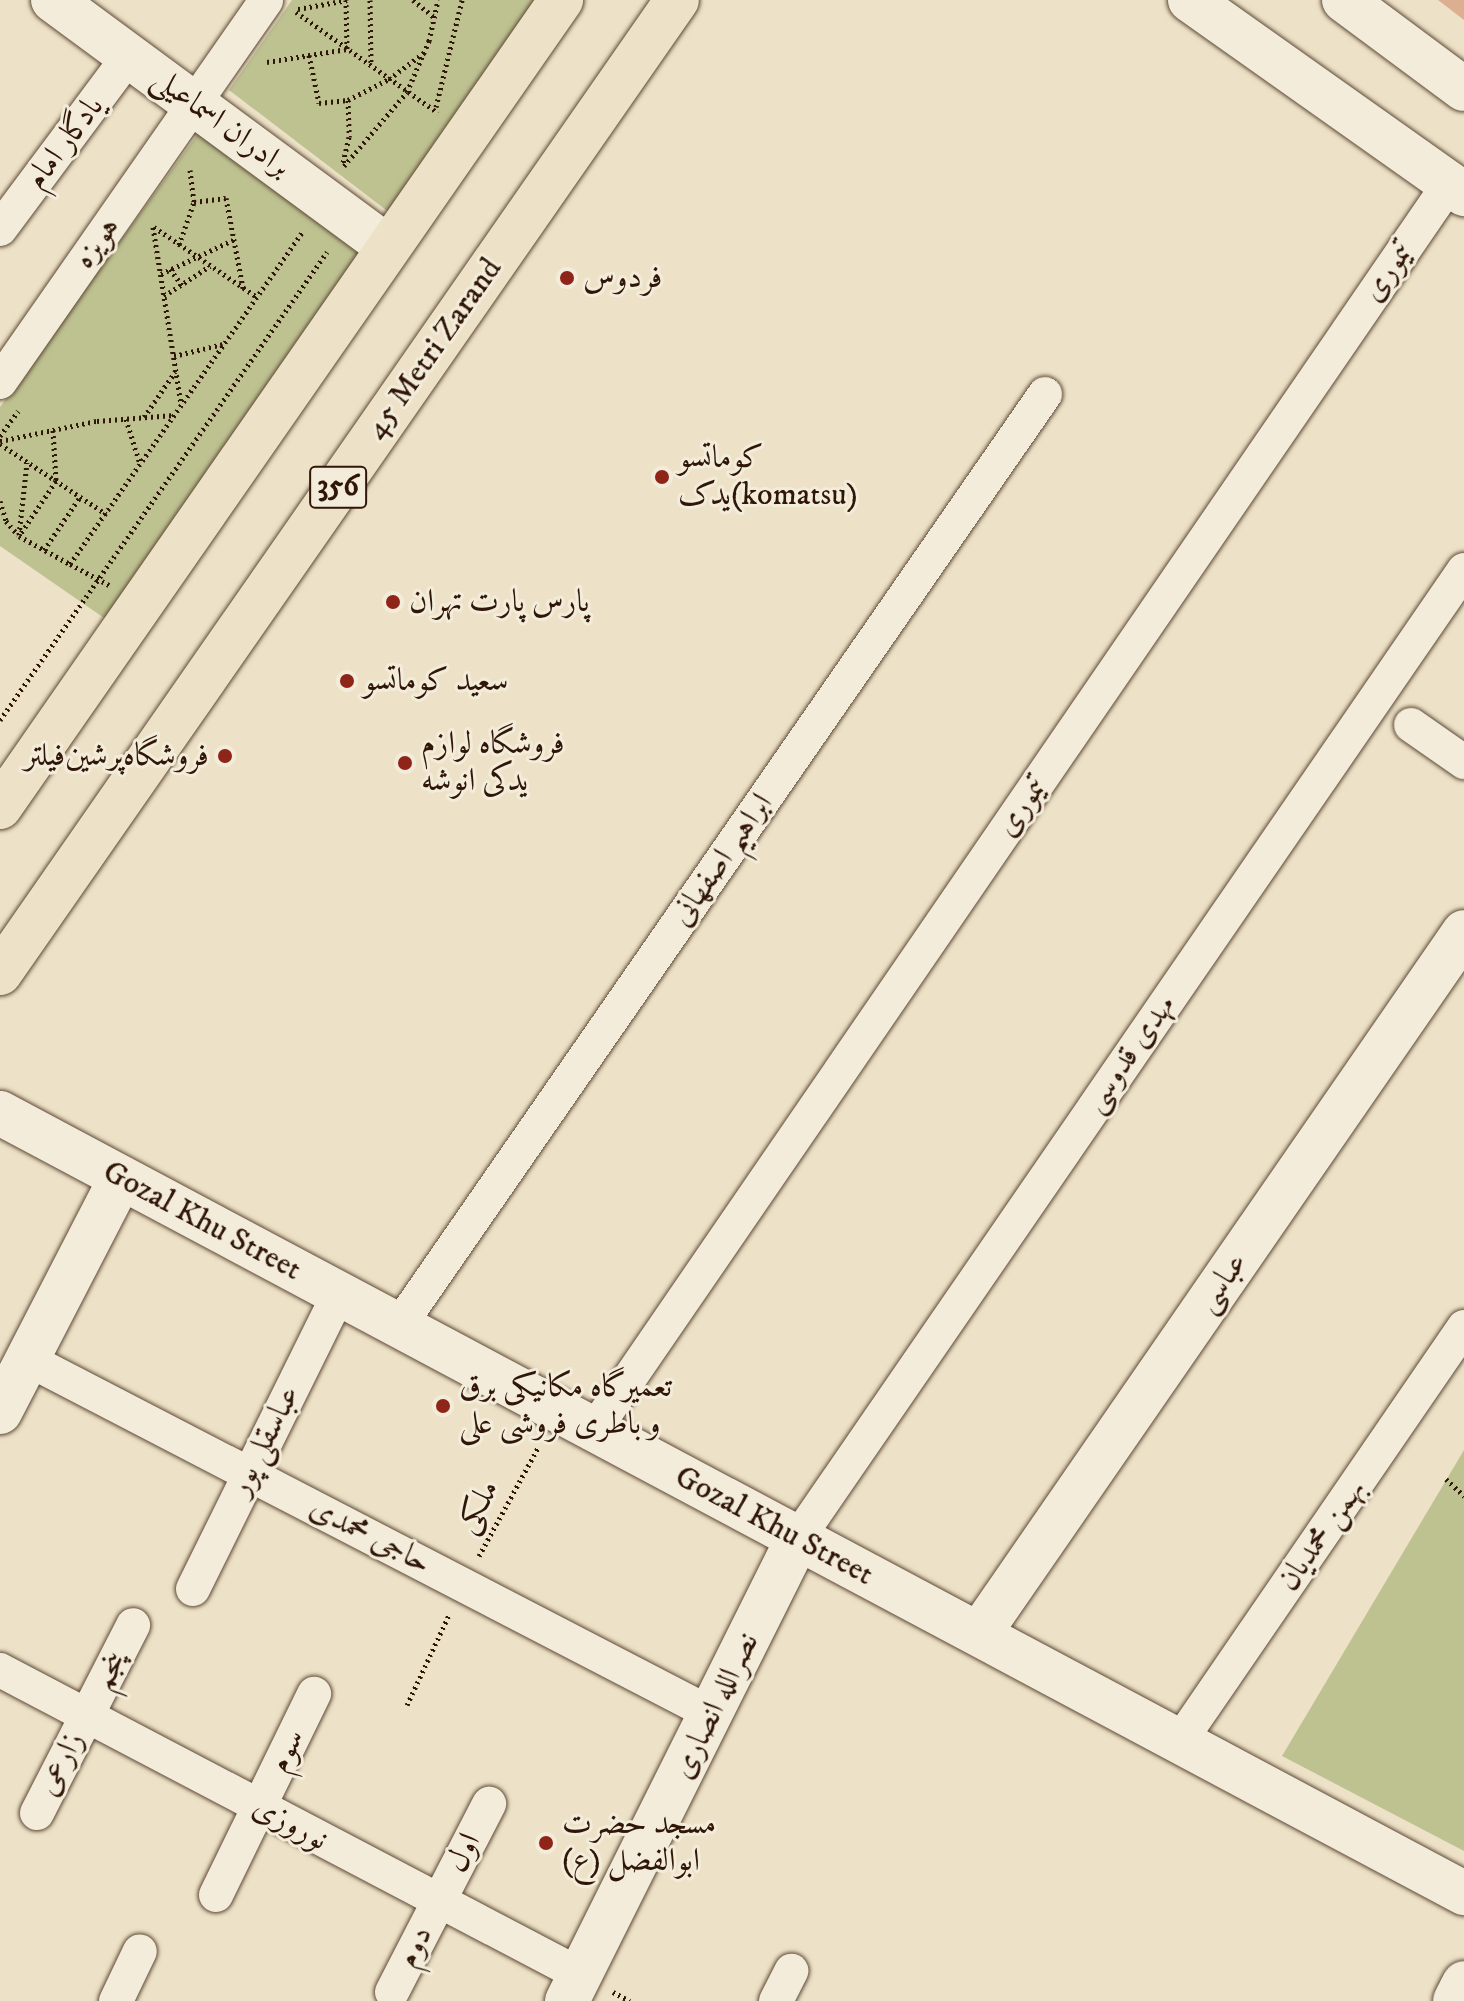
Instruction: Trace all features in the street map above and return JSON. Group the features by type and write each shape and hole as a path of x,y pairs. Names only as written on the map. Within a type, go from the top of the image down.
{"main road":[{"path":"0,807 561,0"},
{"name":"45 Metri Zarand","path":"0,973 677,0"}],"street":[{"name":"برادران اسماعیلی","path":"53,0 193,104 340,184 388,247"},
{"path":"1190,0 1457,189"},
{"path":"1344,0 1464,89"},
{"name":"هویزه","path":"14,391 193,104 282,9"},
{"name":"یادگار امام","path":"0,229 129,56"},
{"name":"تیموری","path":"576,1420 1457,189"},
{"name":"ابراهیم اصفهانی","path":"399,1326 1045,394"},
{"name":"مهدی قدوسی","path":"798,1538 1464,570"},
{"path":"1411,725 1464,762"},
{"name":"عباسی","path":"979,1634 1464,932"},
{"name":"Gozal Khu Street","path":"0,1113 1464,1893"},
{"path":"0,1412 121,1178"},
{"name":"عباسقلی پور","path":"193,1589 339,1294"},
{"name":"بهمن محمدیان","path":"1180,1741 1462,1332"},
{"name":"حاجی محمدی","path":"27,1359 712,1714"},
{"name":"نصرالله انصاری","path":"574,1988 798,1538"},
{"name":"پنجم","path":"86,1716 133,1625"},
{"name":"نوروزی","path":"0,1670 439,1902 574,1988"},
{"name":"سوم","path":"216,1895 314,1694"},
{"name":"زارعی","path":"37,1813 86,1716"},
{"name":"اول","path":"439,1902 489,1804"},
{"name":"دوم","path":"392,1992 439,1902"},
{"path":"116,2001 140,1951"},
{"path":"1455,2001 1464,1983"}],"path":[{"path":"282,9 347,0 347,49"},
{"path":"370,0 371,66"},
{"path":"413,0 434,18"},
{"path":"70,564 257,297 407,92 425,52 438,0"},
{"path":"427,122 434,110 462,0"},
{"path":"282,9 347,49 441,116"},
{"path":"254,64 347,49"},
{"path":"309,55 319,103 348,100 389,79 425,52"},
{"path":"0,720 96,579 340,184 349,137 348,100"},
{"path":"182,181 196,160"},
{"path":"179,245 194,202 190,169"},
{"path":"194,202 226,198 243,288"},
{"path":"144,239 160,215"},
{"path":"153,227 257,297"},
{"path":"153,227 181,405"},
{"path":"161,274 195,255 235,239"},
{"path":"164,296 211,266"},
{"path":"170,269 182,285"},
{"path":"174,356 225,344"},
{"path":"144,418 176,372"},
{"path":"0,440 14,391"},
{"path":"0,440 126,419 175,415"},
{"path":"126,419 140,465"},
{"path":"19,536 56,481 53,430"},
{"path":"0,440 27,462 106,514"},
{"path":"19,536 27,462"},
{"path":"44,550 80,497"},
{"path":"0,501 6,521 19,536 112,586"},
{"name":"ملکی","path":"407,1705 463,1585 576,1420"},
{"path":"1446,1479 1464,1496"}],"green space":[{"path":"292,0 537,0 390,213 229,90"},
{"path":"200,131 359,251 358,261 107,620 0,546 0,407"},
{"path":"1464,1450 1464,1851 1282,1756"}],"building":[{"path":"1438,0 1464,0 1464,20"}],"place":[{"name":"فردوس","path":"567,278"},
{"name":"کوماتسو یدک(komatsu)","path":"662,477"},
{"name":"پارس پارت تهران","path":"393,602"},
{"name":"سعید کوماتسو","path":"347,681"},
{"name":"فروشگاه‌پرشین‌فیلتر","path":"225,756"},
{"name":"فروشگاه لوازم یدکی انوشه","path":"405,763"},
{"name":"تعمیرگاه مکانیکی برق و باطری فروشی علی","path":"443,1406"},
{"name":"مسجد حضرت ابوالفضل (ع)","path":"546,1843"}]}
